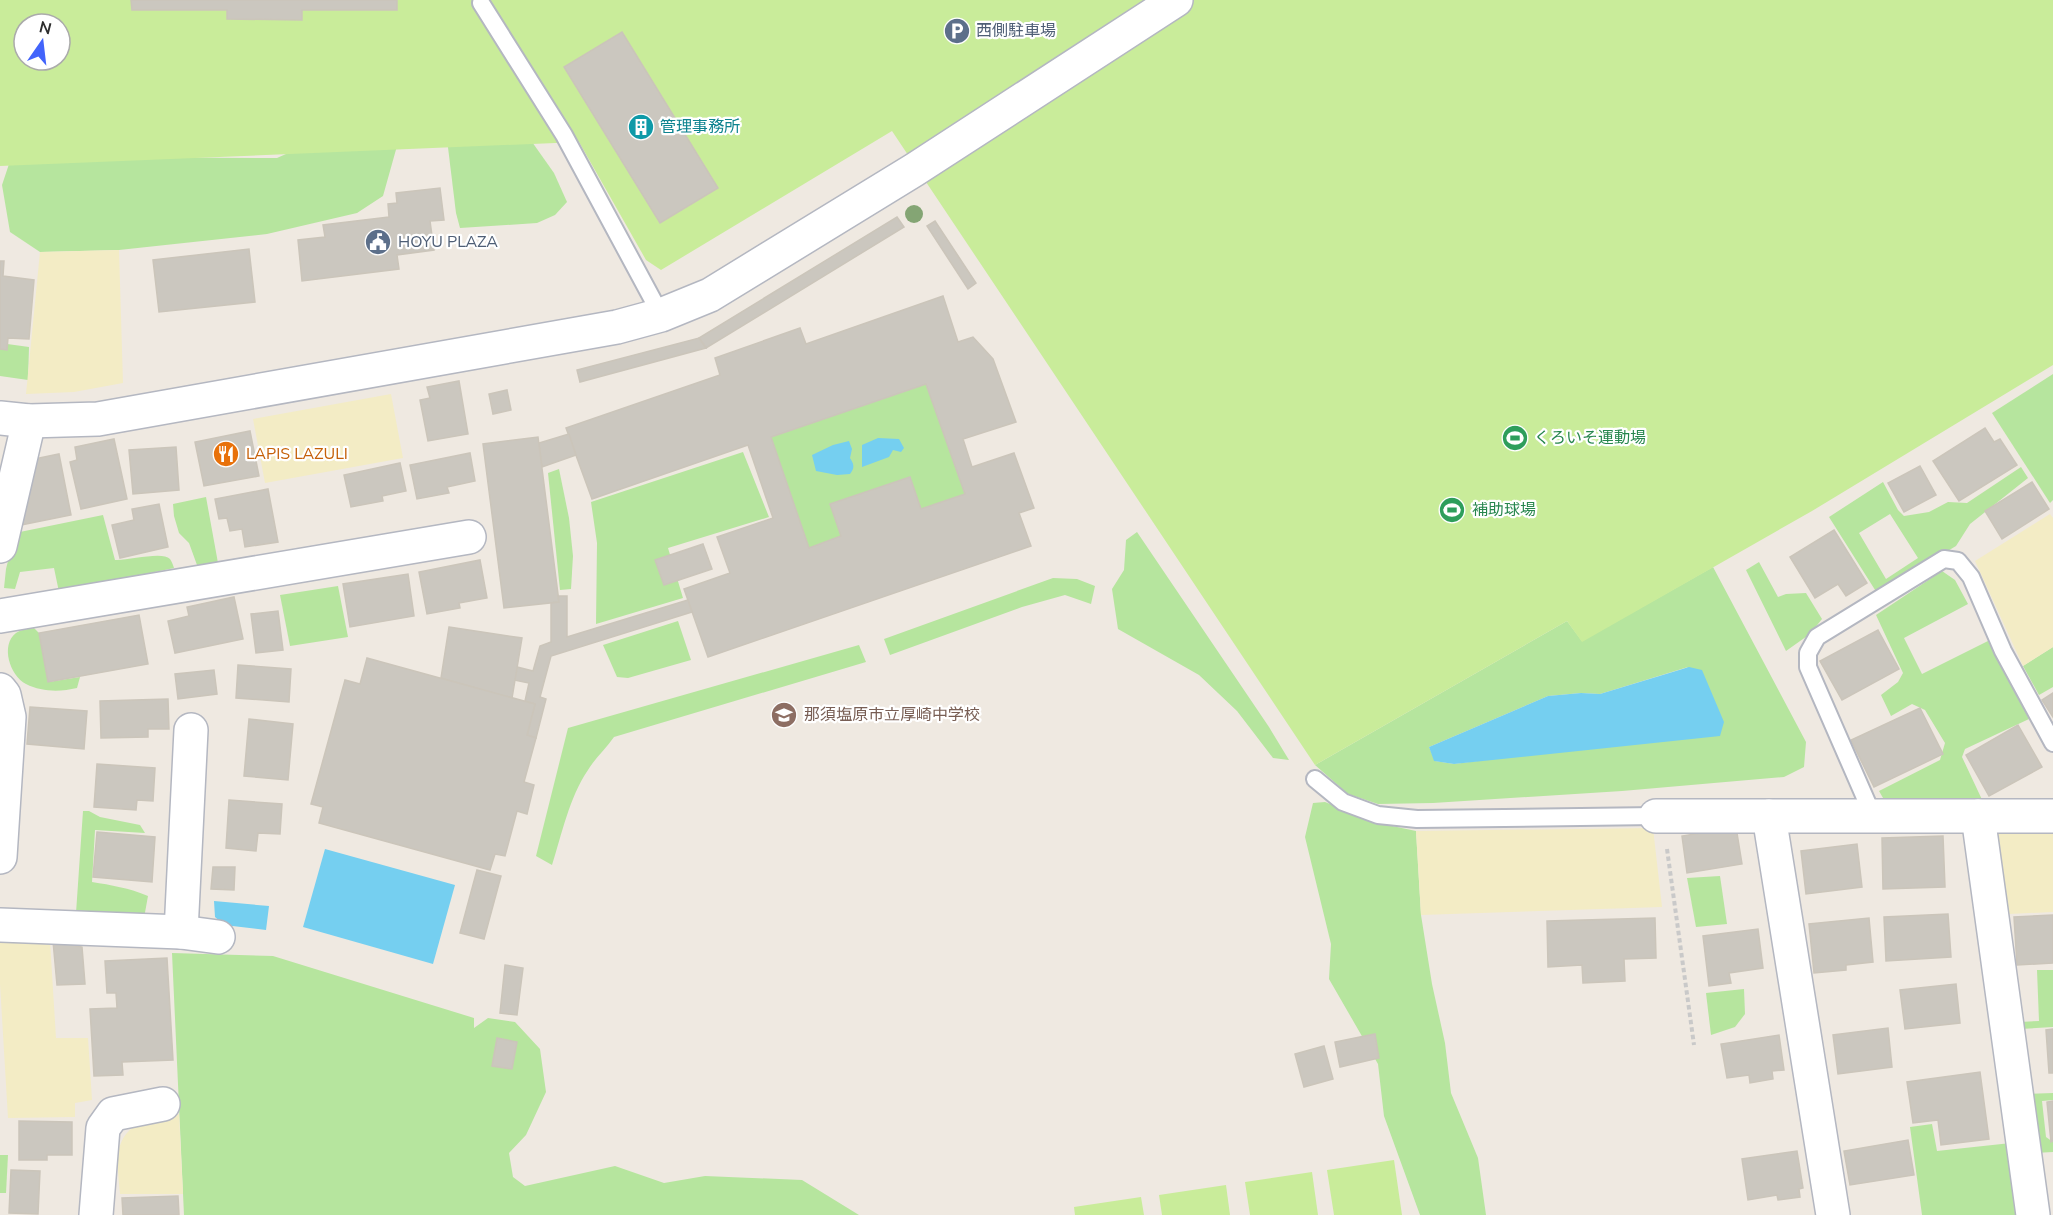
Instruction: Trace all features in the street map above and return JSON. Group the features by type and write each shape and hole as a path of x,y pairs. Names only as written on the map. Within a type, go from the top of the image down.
{"street":[{"path":"0,546 15,420 98,419 617,327 661,315 710,295 888,187 1176,0"},
{"path":"0,616 469,537"},
{"path":"0,690 4,695 9,717 0,857"},
{"path":"181,932 191,730"},
{"path":"1659,816 2053,816"},
{"path":"1768,816 1833,1215"},
{"path":"1978,816 2033,1215"},
{"path":"0,925 181,932 218,937"},
{"path":"96,1215 103,1128 113,1114 163,1104"}],"lane":[{"path":"480,3 564,135 661,315"},
{"path":"1873,816 1808,667 1808,652 1817,637 1944,559 1958,561 1971,577 2003,651 2053,743"},
{"path":"1315,778 1343,802 1378,814 1398,817 1418,819 1659,816"}],"path":[{"path":"1659,816 1694,1045"}],"green space":[{"name":"くろいそ運動場","path":"0,0 2053,0 2053,365 1812,511 1582,642 1567,621 1315,765 892,131 661,270 646,260 579,142 0,166"},
{"path":"513,115 554,173 567,202 555,215 537,223 460,228 456,213 446,131"},
{"path":"324,137 397,146 383,196 357,213 267,234 119,250 40,252 10,232 2,185 13,152 85,157 277,158"},
{"path":"0,343 29,347 28,380 0,376"},
{"path":"2053,374 2053,500 2050,503 1992,413"},
{"path":"926,384 965,494 921,509 910,477 831,504 841,536 809,548 771,437"},
{"path":"743,452 769,517 668,548 683,598 596,624 597,543 591,502"},
{"path":"2021,467 2028,478 1970,524 1956,546 1877,593 1829,517 1883,482 1898,510 1904,516 1929,512 1948,502 1967,503","holes":["1890,514 1918,558 1886,579 1859,533"]},
{"path":"559,469 569,518 573,556 571,589 560,590 548,473"},
{"path":"206,497 218,563 197,565 189,543 179,533 173,504"},
{"path":"103,515 115,560 160,556 170,559 174,568 59,592 54,568 20,572 15,589 4,588 15,533"},
{"path":"1137,532 1289,760 1273,758 1237,711 1199,675 1118,629 1112,589 1124,570 1126,540"},
{"path":"1759,562 1778,597 1786,594 1806,593 1822,619 1810,634 1786,651 1746,570"},
{"path":"1713,567 1806,742 1804,767 1784,777 1622,791 1433,803 1378,804 1348,794 1315,765 1567,621 1582,641","holes":["1688,667 1516,756 1454,764 1435,761 1429,747 1548,696 1600,694"]},
{"path":"1942,571 1955,580 1968,604 1904,638 1922,674 1988,641 2029,719 1965,749 1962,757 1985,806 1886,803 1879,791 1940,760 1945,743 1925,710 1912,704 1891,716 1881,695 1898,682 1903,673 1876,615"},
{"path":"1053,578 1077,579 1095,586 1091,604 1065,595 1022,607 890,655 884,639"},
{"path":"338,586 348,637 290,646 280,595"},
{"path":"678,621 691,660 628,678 617,677 603,645"},
{"path":"34,628 39,633 48,682 80,677 77,688 58,691 38,689 26,684 15,674 8,652 11,638 18,632"},
{"path":"859,645 866,662 614,737 581,781 567,816 552,865 536,856 568,728"},
{"path":"2053,647 2053,687 2039,695 2023,666"},
{"path":"1325,802 1378,823 1416,831 1421,915 1432,984 1445,1043 1451,1093 1478,1158 1486,1215 1420,1215 1384,1116 1378,1064 1329,979 1331,944 1305,837 1313,803"},
{"path":"83,811 140,825 145,833 95,830 92,882 148,896 144,918 76,913"},
{"path":"1720,876 1727,924 1696,927 1687,878"},
{"path":"172,953 273,956 474,1018 474,1028 488,1018 515,1022 540,1049 546,1092 526,1135 509,1153 513,1177 525,1186 615,1166 664,1183 705,1176 802,1180 859,1215 184,1215"},
{"path":"2037,970 2053,970 2053,1027 2020,1029 2020,1022 2039,1021"},
{"path":"1744,989 1745,1014 1735,1027 1711,1035 1706,993"},
{"path":"2053,1093 2053,1100 2042,1101 2046,1137 2053,1142 2053,1152 2034,1153 2026,1094"},
{"path":"1932,1124 1937,1151 2011,1143 2022,1215 1922,1215 1910,1127"},
{"path":"0,1155 8,1155 6,1193 0,1193"},
{"path":"1394,1160 1402,1215 1334,1215 1327,1170"},
{"path":"1312,1172 1318,1215 1250,1215 1245,1182"},
{"path":"1226,1185 1230,1215 1162,1215 1159,1195"},
{"path":"1141,1197 1144,1215 1075,1215 1074,1207"}],"sand":[{"path":"119,250 123,383 74,392 26,394 40,252"},
{"path":"391,394 403,458 265,483 253,419"},
{"path":"2050,514 2053,518 2053,647 2023,666 1975,561"},
{"path":"2006,826 2053,826 2053,912 2009,914 1995,846 1996,835"},
{"path":"1653,828 1662,907 1421,915 1416,831"},
{"path":"0,939 50,941 56,1038 88,1038 92,1100 75,1103 75,1117 8,1118 0,984"},
{"path":"179,1114 183,1194 120,1194 118,1161 121,1142 126,1133 134,1126 146,1121"}],"water":[{"path":"878,438 899,439 904,448 901,452 893,450 889,457 862,467 862,445"},
{"path":"849,441 853,466 850,474 837,475 816,471 812,455 833,445"},
{"path":"1689,667 1702,670 1724,722 1720,736 1454,764 1434,761 1429,747 1548,696 1600,694"},
{"path":"325,849 455,885 433,964 303,927"},
{"path":"214,901 269,906 266,930 224,925 215,917"}],"building":[{"path":"131,0 397,0 397,10 302,10 302,20 227,19 227,10 132,10"},
{"name":"管理事務所","path":"622,32 718,188 660,223 564,67"},
{"path":"440,188 444,220 430,221 434,250 397,255 399,269 302,281 298,240 325,237 323,225 389,217 388,204 397,203 396,193"},
{"path":"897,217 904,227 706,348 699,338"},
{"path":"935,221 976,283 968,289 927,226"},
{"path":"249,249 255,302 159,312 153,260"},
{"path":"0,261 4,261 3,276 34,280 29,339 8,338 7,350 0,349"},
{"path":"943,296 958,342 973,337 993,359 1016,422 963,439 972,467 1014,453 1034,508 1019,513 1031,546 708,657 684,589 730,573 717,537 773,518 748,445 592,499 566,428 720,375 715,358 800,328 806,344","holes":["926,384 965,494 921,509 910,477 830,504 841,536 809,548 771,437"]},
{"path":"699,338 706,348 580,382 577,370"},
{"path":"459,381 468,434 428,441 420,400 430,398 427,387"},
{"path":"507,390 511,410 493,414 489,394"},
{"path":"1985,428 1994,442 2000,439 2017,465 1959,501 1933,461"},
{"path":"250,431 259,476 204,486 195,442"},
{"path":"569,434 576,455 542,467 539,443"},
{"path":"538,437 559,602 504,608 483,444"},
{"path":"114,439 127,499 81,509 70,462 77,460 75,447"},
{"path":"176,447 179,490 133,494 129,450"},
{"path":"470,453 475,481 447,487 449,493 417,499 410,465"},
{"path":"59,454 71,515 21,525 35,459"},
{"path":"400,463 406,491 382,496 383,501 351,507 344,475"},
{"path":"1920,466 1936,495 1904,512 1888,483"},
{"path":"2032,482 2049,509 2002,539 1985,511"},
{"path":"268,489 278,542 245,547 242,529 230,531 227,518 219,519 215,499"},
{"path":"159,504 168,547 120,558 112,525 134,520 132,509"},
{"path":"1834,530 1867,583 1846,596 1838,584 1815,598 1790,557"},
{"path":"703,544 712,569 664,585 655,560"},
{"path":"480,560 487,598 459,603 460,608 427,614 419,572"},
{"path":"408,574 414,616 350,627 343,584"},
{"path":"558,596 567,596 567,637 688,600 692,612 551,656 540,697 546,699 536,738 527,735 535,704 525,701 529,683 514,680 517,667 533,671 540,646 551,642 551,603 559,602"},
{"path":"234,597 243,639 175,653 168,621 189,616 187,607"},
{"path":"278,611 283,650 256,653 251,614"},
{"path":"139,615 148,664 48,682 39,633"},
{"path":"449,627 522,638 512,698 441,678"},
{"path":"1878,630 1899,669 1842,700 1820,661"},
{"path":"367,658 535,704 527,735 536,738 524,782 534,785 527,814 517,811 505,856 495,854 490,870 319,823 323,807 311,804 345,680 360,684"},
{"path":"238,665 291,669 289,702 236,698"},
{"path":"214,670 217,694 178,699 175,674"},
{"path":"2053,693 2053,717 2042,700"},
{"path":"168,699 169,729 148,729 148,737 101,738 100,701"},
{"path":"30,707 87,711 84,749 27,744"},
{"path":"1920,708 1943,754 1874,787 1851,740"},
{"path":"249,719 293,724 288,780 244,776"},
{"path":"2018,725 2042,767 1989,796 1966,755"},
{"path":"97,764 155,768 153,801 137,800 136,810 94,807"},
{"path":"229,800 282,804 280,834 258,833 256,851 226,848"},
{"path":"1736,827 1742,864 1687,873 1682,836"},
{"path":"97,832 155,837 152,882 93,877"},
{"path":"1943,836 1945,887 1883,889 1882,838"},
{"path":"1857,844 1862,887 1806,894 1801,851"},
{"path":"213,867 235,867 234,890 211,889"},
{"path":"477,870 501,876 484,939 460,933"},
{"path":"1948,914 1951,957 1886,961 1884,917"},
{"path":"2053,915 2053,963 2017,965 2014,917"},
{"path":"1655,918 1656,958 1624,959 1625,981 1583,983 1582,965 1548,967 1547,921"},
{"path":"1869,918 1873,962 1846,965 1846,970 1814,973 1809,924"},
{"path":"1758,929 1763,968 1729,973 1731,983 1709,986 1703,936"},
{"path":"53,941 82,947 85,984 57,985"},
{"path":"167,958 173,1060 122,1062 123,1075 94,1076 90,1009 117,1008 116,993 107,993 105,961"},
{"path":"505,965 523,968 517,1015 500,1013"},
{"path":"1956,984 1960,1023 1905,1029 1900,990"},
{"path":"1888,1028 1892,1067 1838,1074 1833,1035"},
{"path":"2053,1029 2053,1073 2049,1073 2046,1030"},
{"path":"1375,1034 1379,1058 1340,1067 1335,1042"},
{"path":"1779,1035 1784,1070 1772,1071 1773,1079 1750,1083 1749,1075 1727,1078 1721,1044"},
{"path":"497,1038 517,1042 512,1069 492,1066"},
{"path":"1324,1046 1333,1079 1304,1087 1295,1054"},
{"path":"1980,1072 1989,1139 1941,1145 1938,1120 1913,1123 1907,1082"},
{"path":"2053,1101 2053,1141 2051,1142 2047,1102"},
{"path":"19,1121 72,1122 72,1155 47,1155 47,1160 19,1160"},
{"path":"1908,1140 1914,1175 1850,1185 1844,1151"},
{"path":"1797,1151 1803,1188 1799,1189 1800,1197 1778,1200 1777,1195 1748,1200 1742,1159"},
{"path":"11,1170 40,1171 38,1214 9,1213"},
{"path":"178,1196 179,1215 123,1215 122,1198"}],"place":[{"name":"西側駐車場","path":"957,31"},
{"name":"管理事務所","path":"641,127"},
{"name":"HOYU PLAZA","path":"378,242"},
{"name":"くろいそ運動場","path":"1515,438"},
{"name":"LAPIS LAZULI","path":"226,454"},
{"name":"補助球場","path":"1452,510"},
{"name":"那須塩原市立厚崎中学校","path":"784,715"}]}
